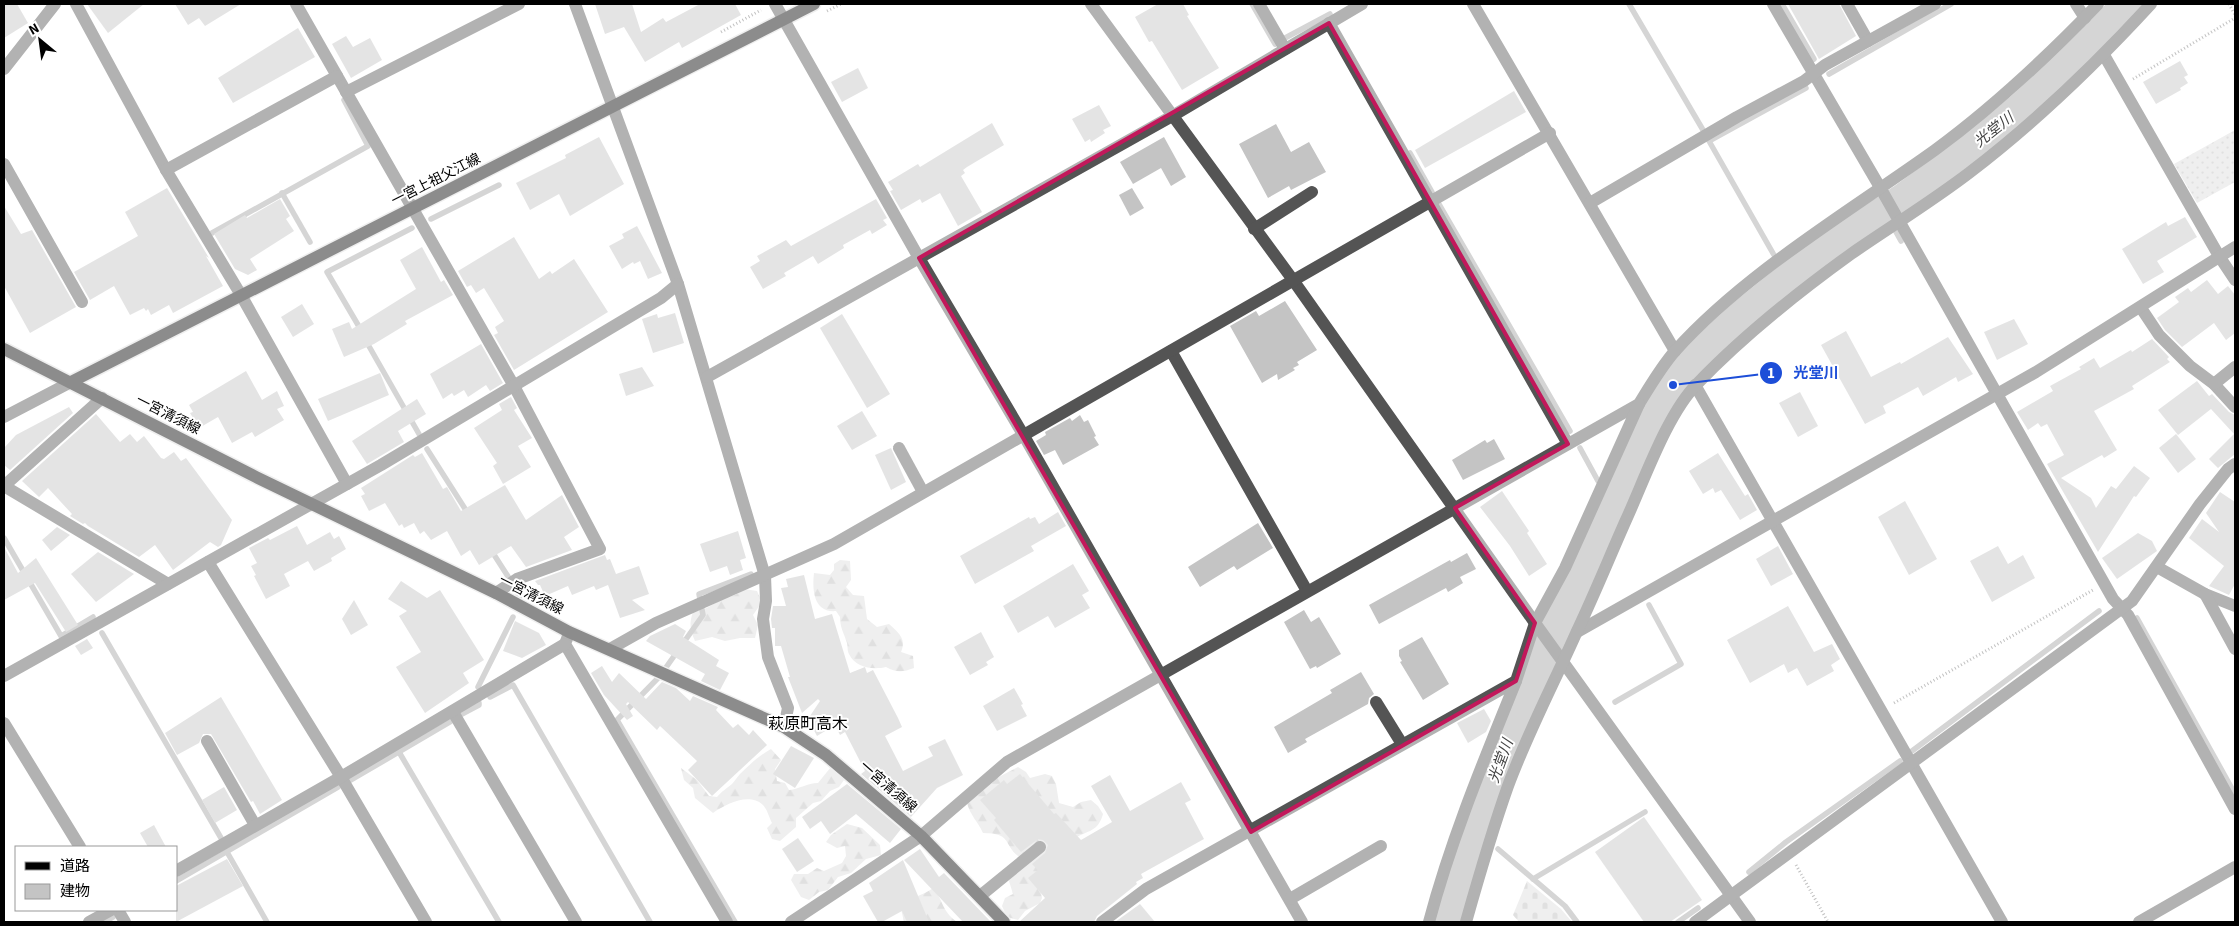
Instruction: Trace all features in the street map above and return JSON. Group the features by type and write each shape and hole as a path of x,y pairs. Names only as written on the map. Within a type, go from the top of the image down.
{"main road":[{"name":"一宮上祖父江線","path":"71,382 814,4"},
{"name":"一宮清須線","path":"4,349 311,504 496,593 569,632 784,727 826,755 921,836 1004,922"}],"street":[{"path":"4,69 55,4"},
{"path":"76,4 166,170 241,295 347,484"},
{"path":"296,4 514,386 600,548 517,579 496,593"},
{"path":"346,92 519,4"},
{"path":"575,4 678,284 765,576 766,601 763,618 768,657 788,708 784,727"},
{"path":"775,4 919,258 1024,436 1302,922"},
{"path":"1091,4 1174,115 1750,922"},
{"path":"1259,4 1285,50"},
{"path":"707,377 1174,115 1362,4"},
{"path":"1473,4 1550,133 1675,351"},
{"path":"1773,4 1882,191 2113,599 2128,615 2235,809"},
{"path":"1847,4 1868,41"},
{"path":"1590,203 1737,117 1804,82 1825,66 1935,4"},
{"path":"2076,4 2085,18"},
{"path":"1429,922 1461,818 1537,626 1639,404 1675,351 1720,308 1761,275 1825,226 1882,191 1976,119 2040,64 2098,4"},
{"path":"1466,922 1485,853 1509,784 1562,659 1577,632 1669,426 1687,395 1773,314 1852,254 1969,173 2054,104 2104,55 2151,4"},
{"path":"1329,23 1568,444"},
{"path":"2104,55 2218,256 2235,280"},
{"path":"166,170 337,76"},
{"path":"610,649 656,623 834,544 1550,133"},
{"path":"4,164 82,302"},
{"path":"1254,229 1312,192"},
{"path":"1577,632 1996,394 2141,308 2218,256 2235,247"},
{"path":"4,676 347,484 661,298 678,284"},
{"path":"2141,308 2160,335 2190,366 2214,384 2235,407"},
{"path":"1170,351 1307,591"},
{"path":"2214,384 2235,367"},
{"path":"4,417 71,382"},
{"path":"1696,385 2002,922"},
{"path":"102,398 4,486 168,584"},
{"path":"791,922 921,836 1007,762 1162,676 1307,591 1639,404"},
{"path":"899,448 924,492"},
{"path":"1695,922 2132,601 2200,504 2228,469 2235,464"},
{"path":"208,562 341,777 426,922"},
{"path":"2157,567 2205,594 2235,606"},
{"path":"2205,594 2235,649"},
{"path":"178,871 453,712 565,644 569,632"},
{"path":"565,644 727,922"},
{"path":"1102,922 1146,889 1251,832 1402,744 1516,681"},
{"path":"1376,702 1402,744"},
{"path":"453,712 576,922"},
{"path":"4,723 79,846"},
{"path":"207,741 255,825"},
{"path":"1290,899 1381,846"},
{"path":"980,896 1040,847"},
{"path":"2139,922 2235,867"},
{"path":"89,922 109,911"},
{"path":"119,911 125,922"}],"path":[{"path":"2122,86 2235,17 2229,4"},
{"path":"1881,711 2104,583"},
{"path":"1790,853 1828,922"}],"highlighted area":[{"path":"1329,23 1568,444 1455,508 1535,623 1516,681 1251,832 919,258"}],"green space":[{"path":"2235,130 2235,182 2197,203 2174,164"},
{"path":"840,560 850,561 851,580 846,587 853,595 864,596 867,619 877,627 889,624 896,630 901,636 903,643 901,652 913,656 914,668 900,671 886,667 871,668 860,665 852,659 848,651 840,617 836,611 829,611 819,605 814,593 814,573 830,575 834,570 834,564"},
{"path":"744,589 757,591 762,602 753,615 758,625 755,638 725,641 712,637 695,641 691,626 693,612 707,608"},
{"path":"771,749 781,760 775,769 777,781 785,783 789,790 818,783 831,767 840,772 844,780 839,787 830,791 821,801 813,803 796,818 796,827 780,841 772,839 767,828 772,823 763,805 757,801 744,799 724,806 713,813 695,798 693,788 684,780 681,768 697,780 709,796 717,797 751,764"},
{"path":"1018,767 1026,772 1030,778 1045,774 1052,776 1056,784 1059,803 1073,807 1081,802 1091,800 1103,814 1094,829 1072,841 1059,857 1040,886 1042,898 1040,903 1025,911 1018,920 1007,917 1002,906 1005,898 1013,894 1009,881 1021,858 1011,849 1004,838 999,835 983,833 967,803 993,780"},
{"path":"847,824 862,828 880,845 881,855 866,859 851,873 838,877 828,890 819,892 809,900 801,897 791,880 794,874 808,874 817,868 824,871 842,863 846,856 845,846 837,848 826,842 831,835"},
{"path":"1527,881 1561,909 1572,922 1519,922 1513,915"},
{"path":"933,888 948,914 957,922 904,922 900,904"}],"building":[{"path":"4,4 17,4 28,23 4,38"},
{"path":"87,4 144,4 108,33"},
{"path":"175,4 241,4 205,26 199,18 188,25"},
{"path":"595,4 632,4 641,32 663,18 666,22 700,4 735,4 741,15 682,48 679,42 645,62 624,27 605,34"},
{"path":"1158,4 1183,4 1189,15 1187,16 1219,68 1182,90 1152,41 1149,42 1135,17"},
{"path":"1788,4 1839,4 1856,36 1819,59"},
{"path":"298,28 315,57 233,103 218,78"},
{"path":"346,36 353,47 370,38 382,60 351,78 332,44"},
{"path":"2180,61 2188,75 2184,77 2188,83 2180,88 2181,90 2156,104 2143,82"},
{"path":"858,68 868,88 842,102 831,82"},
{"path":"1514,91 1526,112 1425,168 1415,150"},
{"path":"1099,105 1111,126 1103,130 1105,133 1091,142 1090,139 1085,142 1072,119"},
{"path":"992,123 1004,145 967,167 963,170 965,173 961,176 982,212 958,226 940,193 922,203 920,199 901,210 890,191 893,190 888,182 918,164 920,167"},
{"path":"1276,124 1291,152 1309,142 1326,172 1291,190 1289,186 1268,198 1239,144"},
{"path":"599,137 624,184 570,216 559,194 530,210 516,183 566,158 565,155"},
{"path":"1164,137 1186,177 1171,186 1161,168 1133,184 1120,162"},
{"path":"167,188 209,258 206,256 223,286 173,313 169,305 151,315 148,309 146,311 144,308 130,315 114,286 90,300 74,272 138,236 125,212"},
{"path":"1132,188 1144,208 1130,216 1119,195"},
{"path":"280,199 290,216 286,219 294,231 250,259 257,270 248,275 235,269 214,234 245,215 247,218"},
{"path":"876,199 887,218 883,220 887,225 872,234 870,230 843,245 844,248 818,264 813,256 784,273 786,276 763,289 750,267 760,261 757,256 786,240 791,246"},
{"path":"4,206 21,234 32,230 76,307 30,333 4,286"},
{"path":"2185,217 2197,237 2157,261 2164,272 2143,284 2122,249 2166,222 2168,226"},
{"path":"637,226 662,273 648,279 640,261 634,264 633,262 622,269 609,246 624,238 622,234"},
{"path":"514,237 539,279 550,271 552,274 574,259 608,312 514,370 494,335 498,333 495,327 504,321 484,288 476,293 471,285 467,287 458,271"},
{"path":"422,247 441,282 444,280 453,295 405,321 407,324 374,344 344,357 332,329 349,322 352,329 416,289 400,260"},
{"path":"2207,280 2218,294 2228,286 2235,295 2235,333 2226,340 2214,323 2182,347 2165,330 2157,318 2179,302 2175,297 2188,288 2191,292"},
{"path":"1285,301 1317,350 1297,362 1299,365 1293,368 1295,370 1278,380 1277,374 1262,383 1230,326 1256,311 1259,316"},
{"path":"302,304 314,324 293,337 281,317"},
{"path":"675,313 684,343 653,353 642,319 657,314 658,318"},
{"path":"842,314 890,394 867,408 820,328"},
{"path":"2014,319 2028,344 1997,360 1984,332"},
{"path":"1846,331 1871,377 1900,362 1901,364 1948,337 1973,374 1958,382 1956,377 1923,396 1918,387 1883,406 1886,413 1865,424 1821,345"},
{"path":"2152,339 2169,357 2167,359 2170,362 2132,386 2134,389 2094,411 2117,450 2104,458 2102,455 2061,478 2091,498 2096,508 2111,486 2116,489 2134,466 2150,478 2136,497 2134,496 2098,552 2047,464 2064,455 2047,424 2041,427 2038,423 2028,430 2017,412 2053,391 2050,386 2081,369 2079,367 2094,358 2100,368 2131,350 2132,352"},
{"path":"481,344 503,383 490,391 486,385 468,397 464,390 454,396 452,393 443,399 430,374"},
{"path":"642,367 654,386 626,396 619,374"},
{"path":"246,371 262,400 277,391 284,406 277,409 284,420 255,437 252,432 232,443 218,417 199,428 190,413 193,412 189,405"},
{"path":"380,373 389,395 328,421 318,399"},
{"path":"2197,381 2209,396 2212,394 2229,412 2235,415 2235,454 2218,468 2209,459 2234,434 2211,409 2178,435 2158,410"},
{"path":"1800,392 1818,426 1798,437 1779,403"},
{"path":"511,397 517,408 514,410 532,438 518,446 531,467 503,484 493,466 497,463 474,428 502,410 499,404"},
{"path":"417,399 426,414 398,431 404,442 367,464 352,441"},
{"path":"69,407 73,413 10,470 4,465 4,448 16,435"},
{"path":"862,411 877,436 852,450 837,426"},
{"path":"96,414 120,442 130,434 137,442 144,436 161,458 164,459 174,452 181,461 186,458 232,520 221,545 218,547 210,542 173,570 155,545 139,557 85,523 83,524 70,516 72,514 48,488 39,497 22,481"},
{"path":"1080,415 1084,422 1088,420 1099,445 1063,465 1055,450 1044,455 1036,441 1046,435 1045,432 1070,418 1072,421"},
{"path":"2176,434 2196,459 2178,473 2159,448"},
{"path":"1494,439 1505,459 1463,480 1452,460 1485,440 1487,443"},
{"path":"891,448 906,482 891,490 875,455"},
{"path":"422,453 443,489 447,487 461,511 505,485 526,520 562,495 579,527 564,537 572,550 526,567 511,546 479,565 470,550 461,556 447,531 431,540 424,531 420,534 414,523 404,528 402,524 399,526 385,503 369,511 361,496 365,494 361,488 413,455 415,457"},
{"path":"1718,453 1745,496 1748,494 1757,510 1740,520 1721,490 1715,493 1713,488 1703,494 1689,471"},
{"path":"1502,491 1529,531 1527,533 1547,564 1529,576 1510,546 1480,507"},
{"path":"2220,492 2235,502 2235,584 2229,595 2209,586 2224,566 2189,538 2202,519 2219,532 2206,513"},
{"path":"1905,501 1937,559 1909,575 1878,517"},
{"path":"1058,512 1066,526 1031,546 1034,551 975,584 960,556 1029,517 1030,519 1035,517 1039,524"},
{"path":"1258,523 1273,548 1237,570 1234,566 1200,587 1188,567"},
{"path":"297,526 307,545 330,532 334,539 339,536 346,549 331,558 332,561 314,571 308,561 284,574 290,586 266,599 254,576 256,575 251,566 257,563 249,548"},
{"path":"57,527 70,535 51,551 42,540"},
{"path":"738,531 746,558 740,560 743,570 730,575 727,566 710,572 700,544"},
{"path":"2138,533 2152,541 2157,551 2117,579 2102,558"},
{"path":"1778,546 1793,574 1771,586 1756,559"},
{"path":"1998,546 2008,564 2023,555 2035,578 1992,602 1970,561"},
{"path":"4,547 18,573 36,558 78,625 66,632 35,583 4,600"},
{"path":"98,552 134,574 96,602 71,574"},
{"path":"1467,553 1476,569 1460,577 1463,583 1448,592 1446,588 1379,624 1369,605 1450,560 1451,562"},
{"path":"605,555 607,560 610,559 616,574 639,566 649,594 632,600 645,610 620,618 608,585 596,590 594,586 572,595 568,586 545,596 540,585 535,581"},
{"path":"1073,564 1089,591 1082,595 1090,608 1055,628 1048,616 1018,633 1003,606"},
{"path":"804,575 815,619 832,614 850,673 865,667 867,673 873,670 898,718 902,727 885,736 903,771 933,756 928,747 945,739 963,775 937,788 911,817 861,774 865,771 845,732 840,735 835,725 817,736 808,719 820,701 818,699 802,713 788,677 790,677 781,646 775,646 775,628 772,628 771,619 773,606 786,606 781,588 788,587 786,579"},
{"path":"401,581 427,598 440,590 484,660 463,673 469,683 425,713 396,667 421,652 399,616 407,611 388,599"},
{"path":"354,600 368,625 351,635 342,619"},
{"path":"1788,606 1814,652 1832,644 1840,659 1831,665 1834,671 1807,686 1797,668 1788,673 1784,664 1750,683 1727,640"},
{"path":"1304,610 1311,622 1319,617 1341,654 1317,668 1316,666 1310,669 1284,622"},
{"path":"515,621 539,633 546,645 522,658 503,651"},
{"path":"675,624 686,631 683,637 719,660 716,666 729,673 720,690 701,681 705,674 646,641 650,636"},
{"path":"981,632 994,657 986,662 988,665 970,675 954,647"},
{"path":"1422,637 1449,684 1423,700 1400,662 1402,661 1399,656 1399,650"},
{"path":"87,639 93,648 81,655 75,646"},
{"path":"602,666 612,682 619,673 646,699 662,682 676,688 690,701 693,696 718,707 716,710 733,728 738,724 749,735 753,730 767,745 712,796 688,770 697,761 660,726 657,730 628,702 626,704 633,716 627,720 604,695 591,673"},
{"path":"1361,672 1374,694 1369,698 1368,704 1305,739 1307,742 1288,753 1274,727 1332,693 1330,690"},
{"path":"1014,688 1027,716 997,731 983,706"},
{"path":"221,697 282,800 260,814 211,734 203,734 199,743 177,755 165,733"},
{"path":"1484,709 1491,721 1486,732 1468,743 1457,723"},
{"path":"791,746 814,758 795,788 773,774"},
{"path":"1020,774 1054,814 1056,813 1081,840 1112,822 1091,786 1110,775 1130,811 1181,782 1191,800 1185,803 1204,839 1141,874 1143,878 1097,916 1094,922 1019,922 1045,898 1028,878 1038,870 1032,864 1045,853 1048,845 1043,840 1038,839 1021,852 980,800 1004,780 1007,784"},
{"path":"847,784 901,829 890,843 856,814 830,834 821,821 810,829 802,817"},
{"path":"224,787 237,810 215,823 202,800"},
{"path":"1644,817 1702,900 1670,922 1644,922 1595,852"},
{"path":"154,825 165,846 147,846 140,833"},
{"path":"798,838 814,861 797,872 782,849"},
{"path":"920,849 939,877 944,873 991,922 963,922 904,860"},
{"path":"227,859 243,886 176,922 178,885"},
{"path":"903,860 929,922 907,922 902,911 882,922 878,922 863,896 873,891 869,883"},
{"path":"1140,904 1155,922 1115,922"}],"waterway":[{"path":"1252,4 1275,44"},
{"path":"1629,4 1703,130"},
{"path":"1782,4 1814,59"},
{"path":"1829,74 1951,4"},
{"name":"光堂川","path":"1448,922 1472,842 1525,693 1633,460 1673,385 1698,356 1741,317 1818,255 1904,199 1965,154 2023,107 2129,4"},
{"path":"1285,38 1330,14"},
{"path":"1774,255 1709,141 1806,88"},
{"path":"212,233 368,146 344,100"},
{"path":"1410,153 1432,192"},
{"path":"431,219 499,185"},
{"path":"282,193 310,242"},
{"path":"1439,204 1570,431"},
{"path":"361,330 327,272 412,228"},
{"path":"1896,232 1901,241"},
{"path":"366,341 419,434"},
{"path":"1580,448 1598,481"},
{"path":"427,449 469,515"},
{"path":"1604,491 1612,504"},
{"path":"4,538 61,636 93,617"},
{"path":"491,550 509,578"},
{"path":"735,922 617,720 660,676 703,615 699,594 751,574"},
{"path":"514,588 520,596"},
{"path":"1615,702 1681,664 1649,605"},
{"path":"1912,751 2099,611"},
{"path":"478,687 513,617"},
{"path":"2137,618 2235,794"},
{"path":"102,633 221,838"},
{"path":"490,697 513,685 650,922"},
{"path":"462,714 479,705 479,703"},
{"path":"351,780 450,722"},
{"path":"399,752 499,922"},
{"path":"1749,872 1786,842 1900,761"},
{"path":"178,880 338,787"},
{"path":"1533,879 1645,812"},
{"path":"1498,849 1565,906 1577,922"},
{"path":"227,852 267,922"},
{"path":"1678,922 1698,908"},
{"path":"104,922 113,917"}],"place":[{"name":"光堂川","path":"1673,385"}],"district":[{"name":"萩原町高木","path":"808,724"}]}
